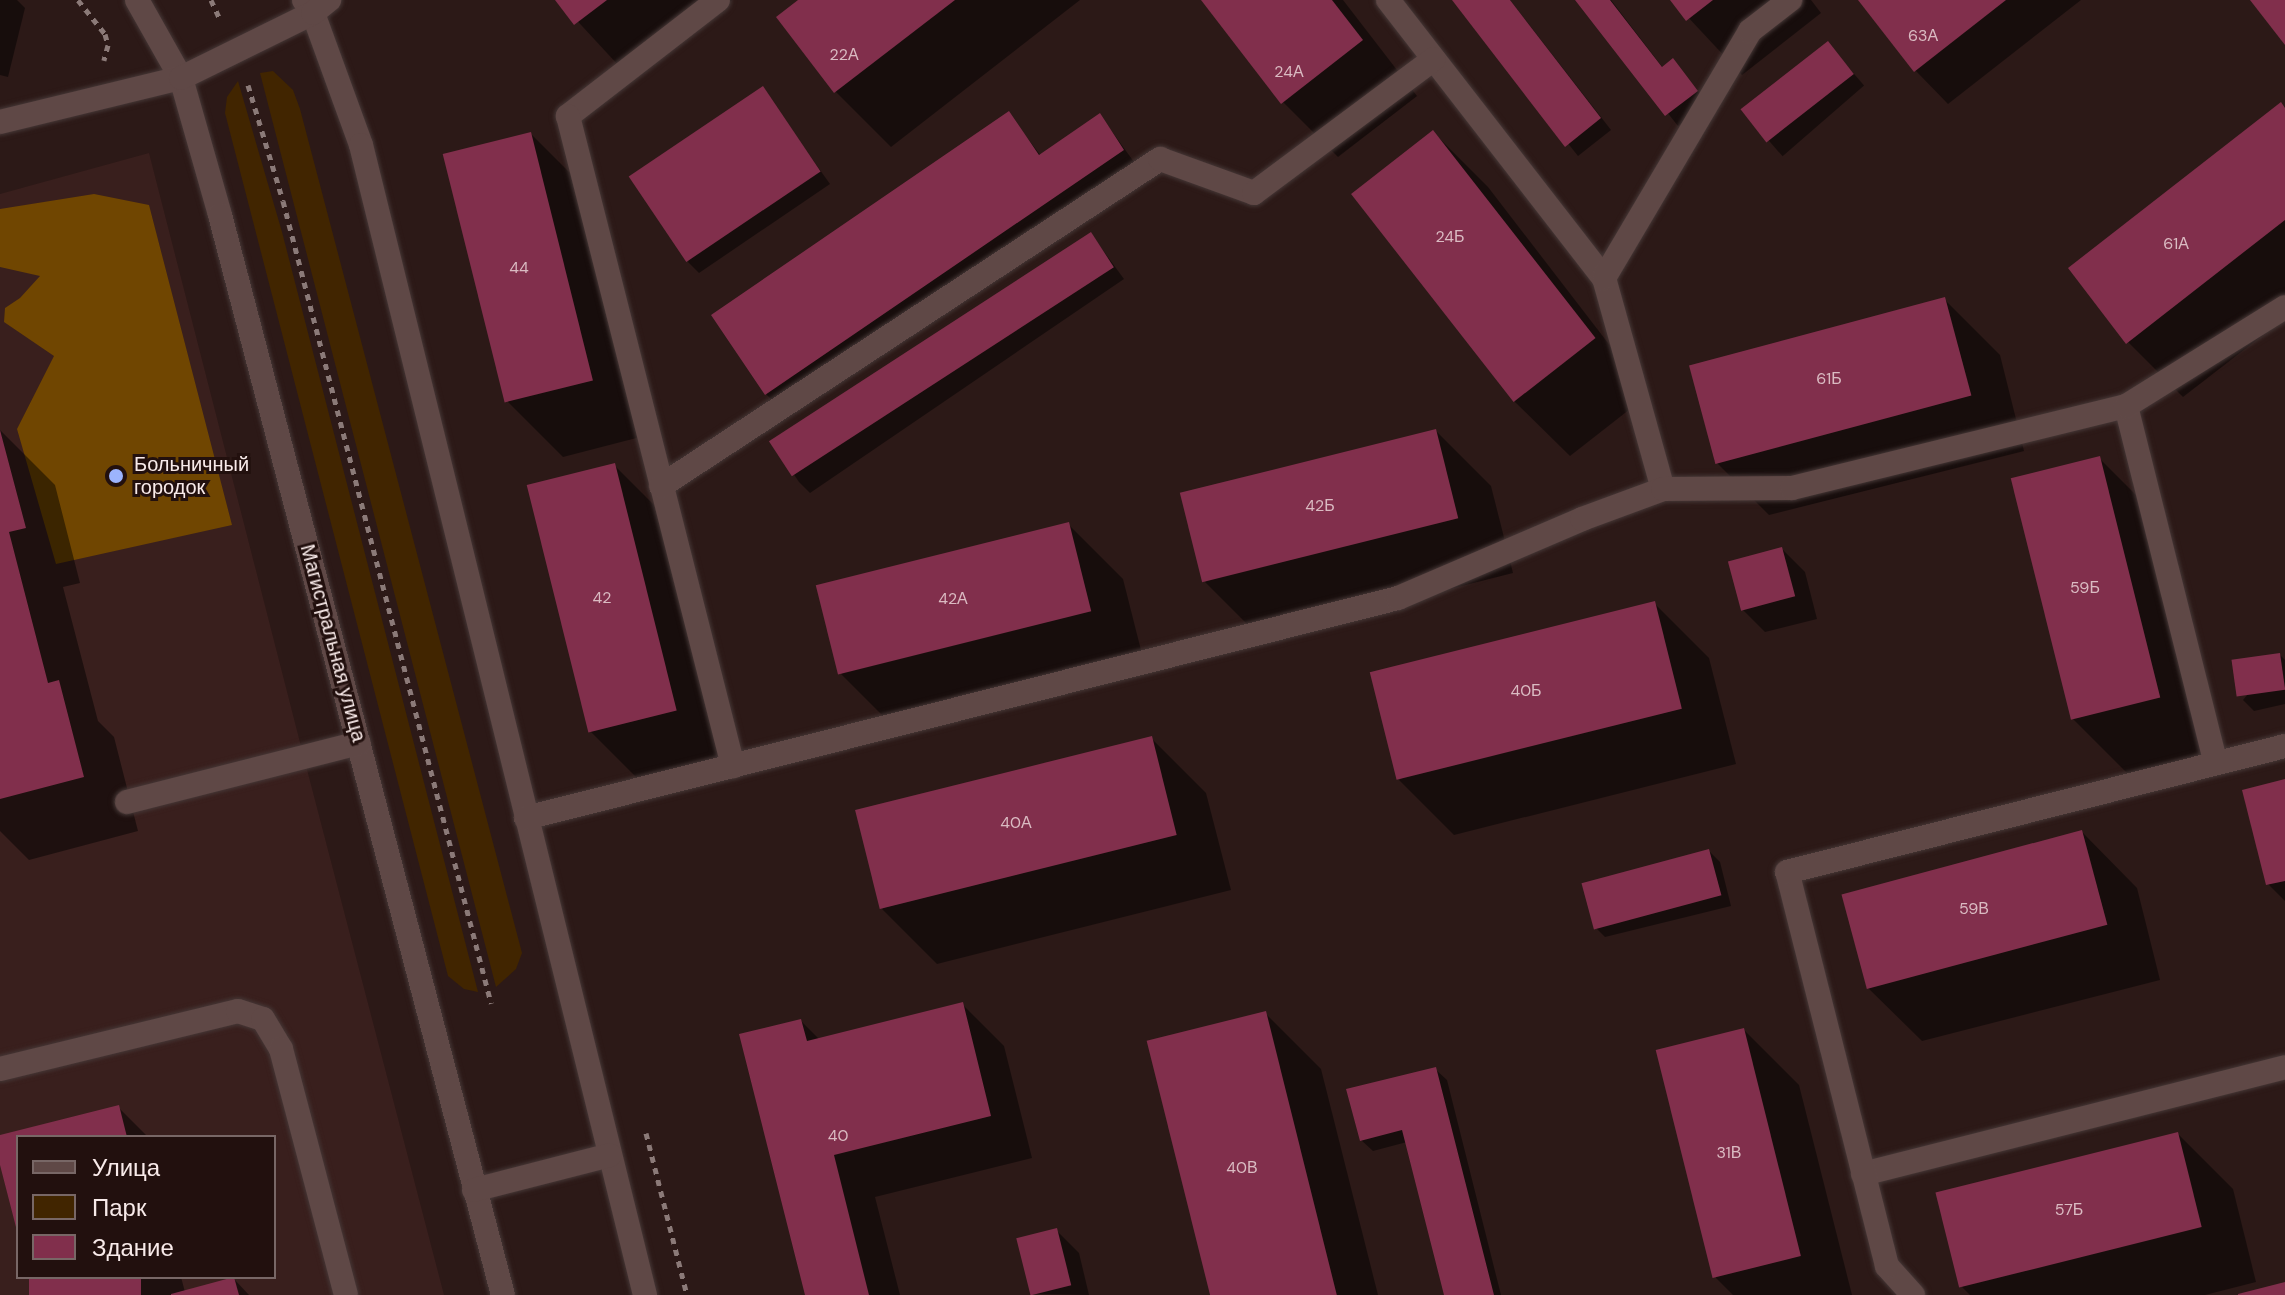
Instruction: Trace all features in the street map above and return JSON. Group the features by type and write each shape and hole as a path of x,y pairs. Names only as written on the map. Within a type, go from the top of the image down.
{"street":[{"name":"Магистральная улица","path":"137,0 181,78 503,1295"},
{"path":"718,0 568,116 733,766"},
{"path":"1388,0 1604,278 1663,489"},
{"path":"1604,278 1750,31 1790,0"},
{"path":"0,122 181,78 234,52 315,4 361,145 645,1295"},
{"path":"661,486 1160,159 1254,193 1434,59"},
{"path":"526,818 1398,598 1582,519 1663,489 1792,488 2126,406 2285,307"},
{"path":"2126,406 2216,763"},
{"path":"127,802 359,743"},
{"path":"1913,1295 1887,1266 1787,872 2285,746"},
{"path":"0,1069 238,1011 263,1019 281,1049 346,1295"},
{"path":"1863,1174 2285,1067"},
{"path":"474,1190 610,1155"}],"path":[{"path":"78,0 105,34 105,59 97,67"},
{"path":"211,0 255,101 283,201 491,1003"}],"shaded area":[{"name":"Больничный городок","path":"149,153 444,1295 0,1295 0,194"},
{"path":"94,194 149,205 232,525 56,564 17,429 54,356 4,322 5,308 20,298 40,276 0,267 0,209"}],"green space":[{"path":"273,71 293,90 300,109 522,953 516,969 496,987 260,73"},
{"path":"238,81 282,232 478,992 464,989 448,976 225,113 227,97"}],"building":[{"path":"555,0 607,0 574,25"},
{"path":"798,0 955,0 834,93 776,17"},
{"path":"1201,0 1332,0 1363,40 1281,104"},
{"path":"1452,0 1510,0 1601,118 1565,147"},
{"path":"1575,0 1610,0 1662,67 1673,58 1698,91 1665,116"},
{"path":"1670,0 1713,0 1686,21"},
{"path":"1858,0 2006,0 1914,72"},
{"path":"2250,0 2285,0 2285,45"},
{"path":"1828,41 1854,74 1766,142 1741,109"},
{"path":"763,86 821,171 686,262 629,177"},
{"path":"2281,102 2285,108 2285,220 2126,344 2068,268"},
{"path":"1009,111 1039,155 1100,113 1124,150 765,395 711,315"},
{"path":"1433,130 1596,338 1514,402 1351,194"},
{"path":"531,132 593,380 505,402 443,154"},
{"path":"1091,232 1114,267 792,476 769,441"},
{"path":"1945,297 1971,396 1715,464 1689,366"},
{"path":"1436,429 1458,518 1202,582 1180,493"},
{"path":"0,430 26,528 9,532 48,683 59,680 84,777 0,799"},
{"path":"2100,456 2160,698 2071,720 2011,478"},
{"path":"615,463 677,710 588,732 527,485"},
{"path":"1069,522 1091,611 838,674 816,585"},
{"path":"1782,547 1795,596 1741,611 1728,561"},
{"path":"1655,601 1682,709 1397,780 1370,672"},
{"path":"2280,653 2285,690 2237,696 2231,660"},
{"path":"1152,736 1177,835 880,909 855,810"},
{"path":"2285,779 2285,881 2266,885 2242,790"},
{"path":"2082,830 2107,925 1867,989 1841,894"},
{"path":"1709,849 1721,895 1594,930 1581,883"},
{"path":"963,1002 991,1116 834,1155 869,1295 805,1295 739,1034 801,1019 807,1041"},
{"path":"1266,1011 1337,1295 1210,1295 1147,1041"},
{"path":"1744,1028 1801,1256 1713,1278 1656,1050"},
{"path":"1436,1067 1494,1295 1444,1295 1402,1130 1360,1141 1346,1089"},
{"path":"119,1105 126,1135 16,1135 16,1227 0,1165 0,1135"},
{"path":"2178,1132 2202,1227 1959,1288 1935,1192"},
{"path":"1057,1228 1071,1285 1030,1295 1016,1238"},
{"path":"29,1279 141,1279 141,1295 29,1295"},
{"path":"235,1279 239,1295 171,1295"},
{"path":"2285,1282 2285,1295 2238,1295 2238,1294"}],"place":[{"name":"Больничный городок","path":"116,476"}]}
